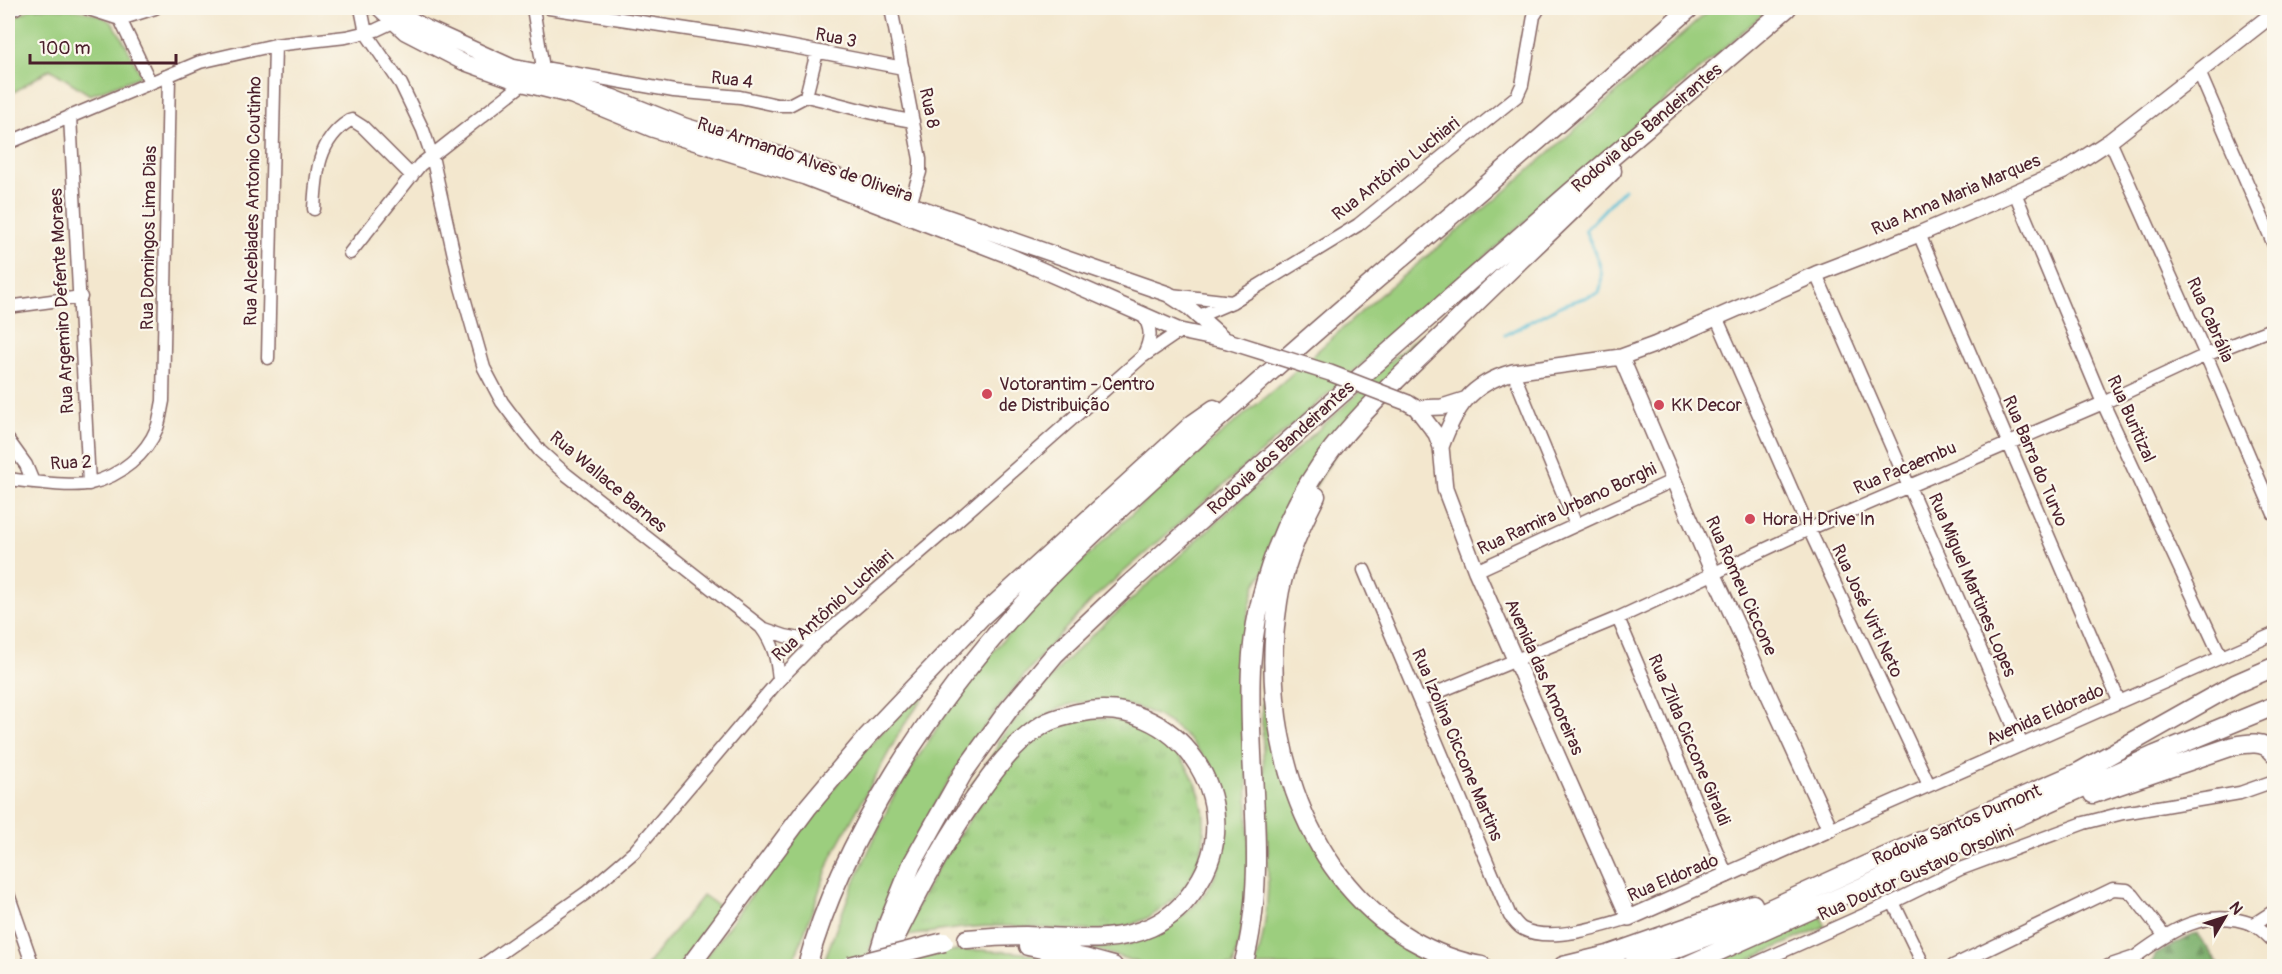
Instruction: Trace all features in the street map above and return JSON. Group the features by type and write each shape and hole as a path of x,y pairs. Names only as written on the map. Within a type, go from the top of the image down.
{"highway":[{"path":"807,966 824,913 884,791 914,743 958,682 1022,605 1265,374 1528,150 1690,8"},
{"name":"Rodovia dos Bandeirantes","path":"874,966 886,926 912,864 963,773 1009,709 1055,654 1120,592 1332,402 1572,191 1787,8"},
{"path":"1243,966 1253,923 1256,888 1257,846 1250,677 1261,597 1281,538 1313,478 1333,449 1392,385 1708,77"},
{"path":"690,966 808,807 842,766 946,652 1026,575 1194,423 1265,374"},
{"path":"1392,385 1341,453 1323,483 1307,514 1284,572 1274,632 1273,668 1277,720 1290,779 1302,809 1328,860 1345,884 1378,917 1425,947 1450,958 1482,966"},
{"path":"2235,684 2250,670 2274,655"},
{"name":"Rodovia Santos Dumont","path":"1631,966 1721,930 2079,772 2235,684 2274,667"},
{"name":"Rodovia Santos Dumont","path":"1686,966 2155,755 2274,706"},
{"path":"850,966 944,942 967,939 1002,936 1096,940 1151,927 1178,909 1189,897 1212,858 1216,824 1213,797 1204,774 1181,744 1169,732 1151,720 1108,710 1091,710 1045,724 1031,733 1008,755 951,834 925,878 881,966"},
{"path":"2052,801 2090,795 2244,744 2264,744 2274,753"},
{"path":"1563,966 1608,955 1781,893 1823,884"},
{"path":"967,939 1046,949 1113,966"}],"main road":[{"name":"Rua Armando Alves de Oliveira","path":"380,8 402,13 458,45 512,67 540,70 685,126 778,154 1141,312 1179,331 1226,340 1330,373 1412,405"},
{"name":"Rua Armando Alves de Oliveira","path":"402,13 421,41 463,62 524,84 572,96 652,129 1161,292 1188,307 1226,340"},
{"name":"Rua Anna Maria Marques","path":"1621,357 1717,320 1816,274 1919,234 2064,171 2110,141 2274,13"},
{"path":"1141,312 1144,302 1161,292"},
{"path":"1179,331 1190,325 1197,317"},
{"name":"Avenida das Amoreiras","path":"1412,405 1442,407 1464,400 1488,381 1513,372 1621,357"},
{"name":"Rua Romeu Ciccone","path":"1621,357 1714,575 1830,829"},
{"name":"Avenida das Amoreiras","path":"1441,447 1448,427 1464,400"},
{"name":"Avenida das Amoreiras","path":"1412,405 1431,426 1441,447 1445,489 1476,571 1629,918"},
{"name":"Rua Eldorado","path":"1629,918 1830,829"}],"street":[{"path":"8,11 16,8"},
{"path":"86,8 120,19 155,8"},
{"name":"Rua Wallace Barnes","path":"361,8 366,33 401,84 423,130 432,156 476,344 484,368 501,402 540,452 761,627 770,638 776,653 779,680"},
{"path":"350,253 420,165 540,70 532,8"},
{"name":"Rua 3","path":"549,8 752,39 903,68"},
{"name":"Rua 8","path":"891,8 920,159 920,172 909,210"},
{"name":"Rua Antônio Luchiari","path":"1197,317 1232,302 1367,218 1517,96 1522,85 1535,10"},
{"path":"8,143 200,62 275,45 332,40 366,33 383,28 402,13"},
{"path":"120,19 150,82"},
{"name":"Rua Alcebiades Antonio Coutinho","path":"268,357 275,45"},
{"path":"817,52 806,96 854,107 884,117 913,121"},
{"name":"Rua 4","path":"540,70 674,91 740,97 777,105 789,105 806,96"},
{"path":"2199,72 2274,245"},
{"name":"Rua Domingos Lima Dias","path":"163,401 169,75"},
{"name":"Rua Argemiro Defente Moraes","path":"70,116 89,484"},
{"path":"314,209 316,168 320,158 347,121 352,120 363,127 412,176"},
{"name":"Rua Cabrália","path":"2110,141 2274,514"},
{"name":"Rua Buritizal","path":"2015,193 2103,403 2221,657"},
{"name":"Rua Barra do Turvo","path":"1919,234 2119,701"},
{"name":"Rua Miguel Martines Lopes","path":"1816,274 2022,745"},
{"path":"1161,292 1232,302"},
{"path":"8,306 81,297"},
{"path":"1141,312 1150,325 1150,342 1142,357"},
{"name":"Rua José Virti Neto","path":"1717,320 1809,529 1929,785"},
{"name":"Rua Pacaembu","path":"1419,700 1618,618 1809,529 2103,403 2206,355 2274,328"},
{"name":"Rua Antônio Luchiari","path":"482,966 586,893 634,852 779,680 816,642 1142,357 1179,331"},
{"path":"1513,372 1576,525"},
{"name":"Rua 2","path":"8,479 89,484 112,475 132,463 149,443 158,426 163,401"},
{"path":"8,440 26,465 33,482"},
{"name":"Rua Ramira Urbano Borghi","path":"1476,571 1674,480"},
{"name":"Rua Izolina Ciccone Martins","path":"1364,570 1510,916 1524,930"},
{"name":"Rua Zilda Ciccone Giraldi","path":"1618,618 1726,876"},
{"name":"Rua Wallace Barnes","path":"761,627 785,636 816,642"},
{"name":"Avenida Eldorado","path":"1830,829 2274,634"},
{"name":"Rua Doutor Gustavo Orsolini","path":"1750,966 1984,859 2084,823 2123,813 2240,793 2274,782"},
{"path":"1953,966 2113,889 2127,890 2133,895 2164,935"},
{"path":"8,894 33,966"},
{"path":"1893,902 1924,966"},
{"path":"2254,924 2274,911"},
{"name":"Rua Eldorado","path":"1524,930 1570,933 1591,930 1629,918"},
{"path":"2108,966 2134,962 2164,935 2199,920 2229,919 2254,924 2274,942"}],"green space":[{"path":"33,8 85,12 95,14 112,23 141,76 90,95 50,69 8,96 8,20"},
{"path":"1712,8 1770,8 1094,598 1018,683 993,715 948,782 909,853 892,890 864,966 822,966 850,892 894,795 949,709 984,662 1020,620 1175,473 1276,388 1380,295 1508,189"},
{"path":"1495,274 1366,403 1255,586 1248,614 1245,644 1249,863 1242,929 1233,966 1150,966 1084,946 1118,946 1140,940 1174,922 1202,897 1221,860 1225,832 1223,804 1214,777 1200,753 1181,732 1158,716 1122,704 1077,703 1048,714 1012,745 970,791 968,790 999,745 997,742 1063,664 1089,638 1352,399 1373,378 1375,373"},
{"path":"1269,596 1273,725 1346,892 1465,966 1255,966 1265,920 1268,872 1262,686"},
{"path":"945,667 902,728 832,856 792,966 699,966 803,826 859,756"},
{"path":"1087,718 1127,721 1142,726 1173,749 1190,772 1201,799 1204,826 1201,853 1190,879 1171,901 1145,919 1112,929 1076,930 992,926 901,937 942,860 1007,765 1033,741 1048,731"},
{"path":"703,895 720,907 679,966 646,966"},
{"path":"1820,914 1825,926 1735,966 1711,966"},
{"path":"2197,933 2220,966 2150,966 2156,954"},
{"path":"979,950 1024,953 1090,966 890,966 948,951"}],"waterway":[{"path":"1505,335 1562,305 1599,293 1600,269 1585,230 1624,189"}],"place":[{"name":"Votorantim - Centro de Distribuição","path":"987,394"},
{"name":"KK Decor","path":"1659,405"},
{"name":"Hora H Drive In","path":"1750,519"}]}
